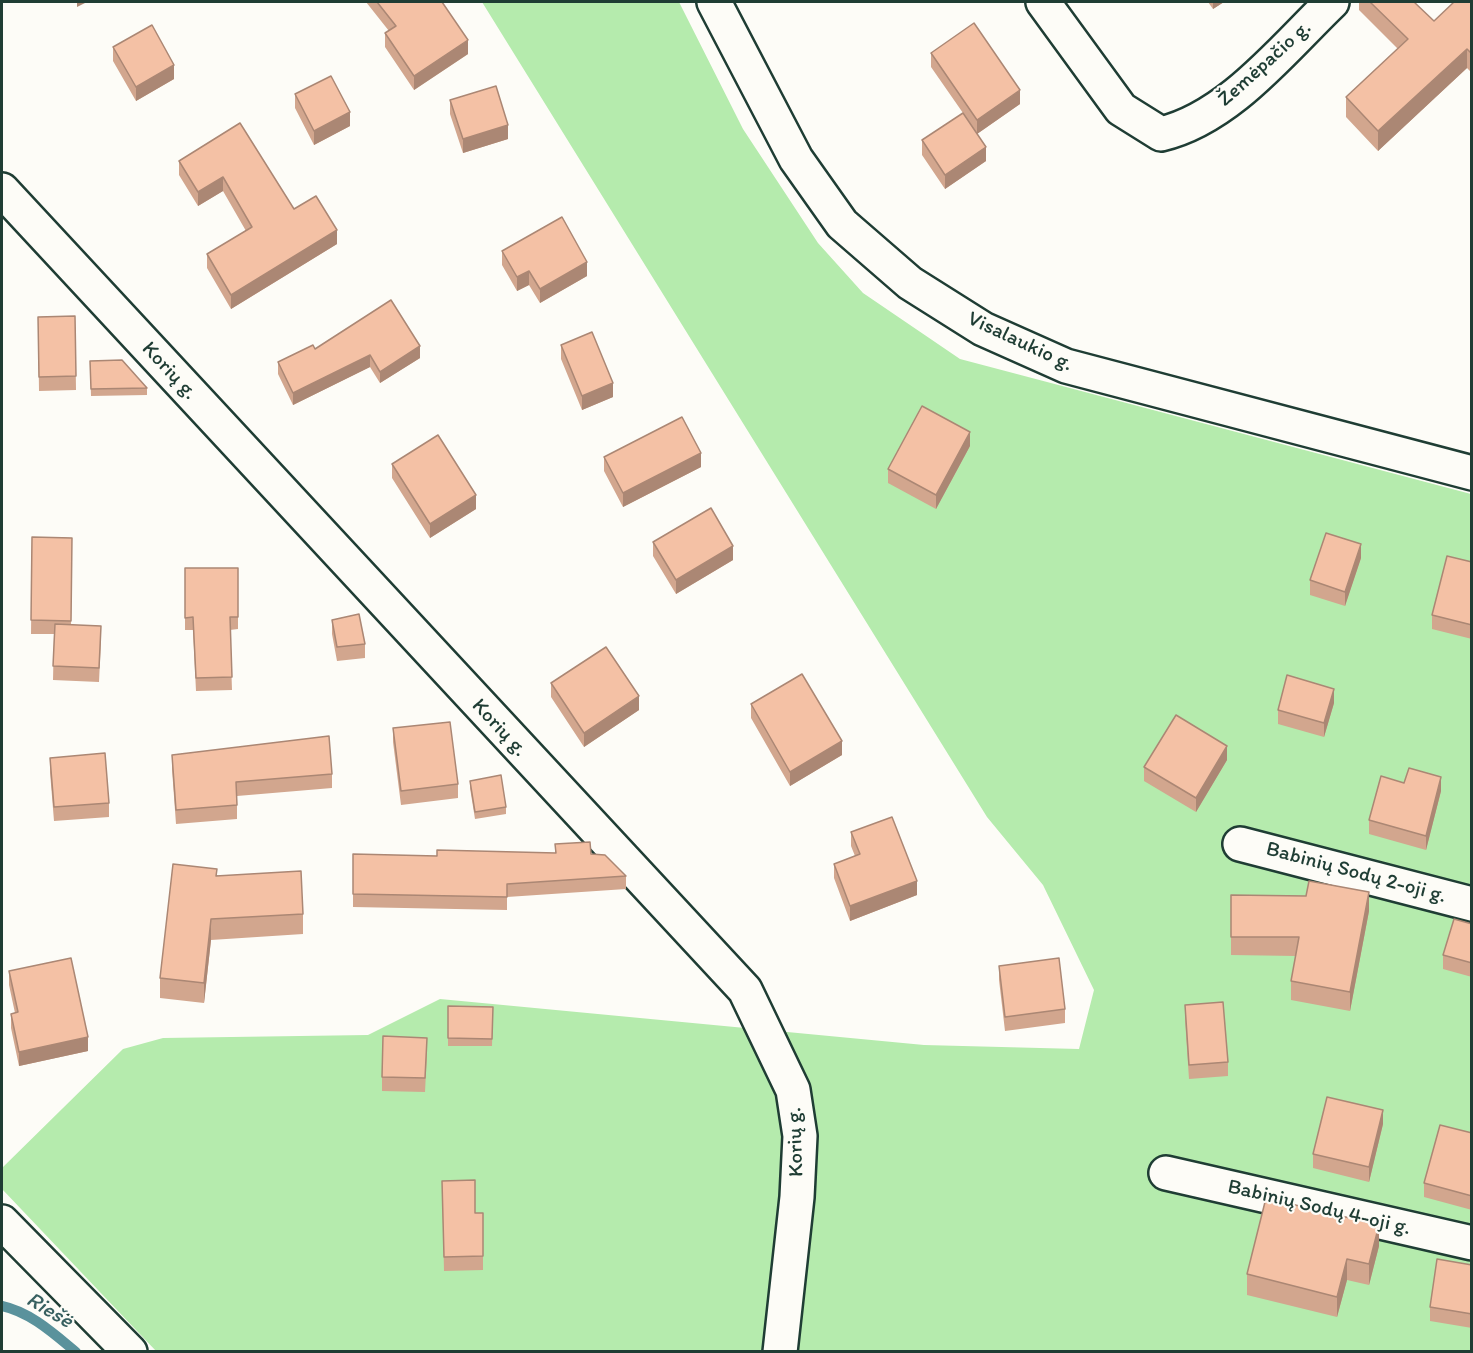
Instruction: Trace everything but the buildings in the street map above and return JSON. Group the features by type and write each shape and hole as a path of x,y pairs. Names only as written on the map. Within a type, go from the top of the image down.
{"street":[{"name":"Visalaukio g.","path":"714,2 796,159 842,224 910,283 974,323 1066,366 1472,473"},
{"name":"Žemėpačio g.","path":"1043,2 1121,109 1161,134 1186,128 1232,98 1332,2"},
{"name":"Korių g.","path":"2,190 745,990 793,1090 800,1136 797,1197 780,1352"},
{"name":"Babinių Sodų 2-oji g.","path":"1240,844 1472,904"},
{"name":"Babinių Sodų 4-oji g.","path":"1166,1173 1472,1243"},
{"path":"2,1222 130,1352"}],"green space":[{"path":"482,2 679,2 743,129 818,243 863,293 960,359 1471,494 1471,1351 156,1351 2,1189 2,1168 123,1049 163,1038 368,1035 440,999 924,1045 1079,1049 1094,990 1043,885 987,817"}],"waterway":[{"name":"Riešė","path":"2,1306 32,1318 76,1352"}]}
